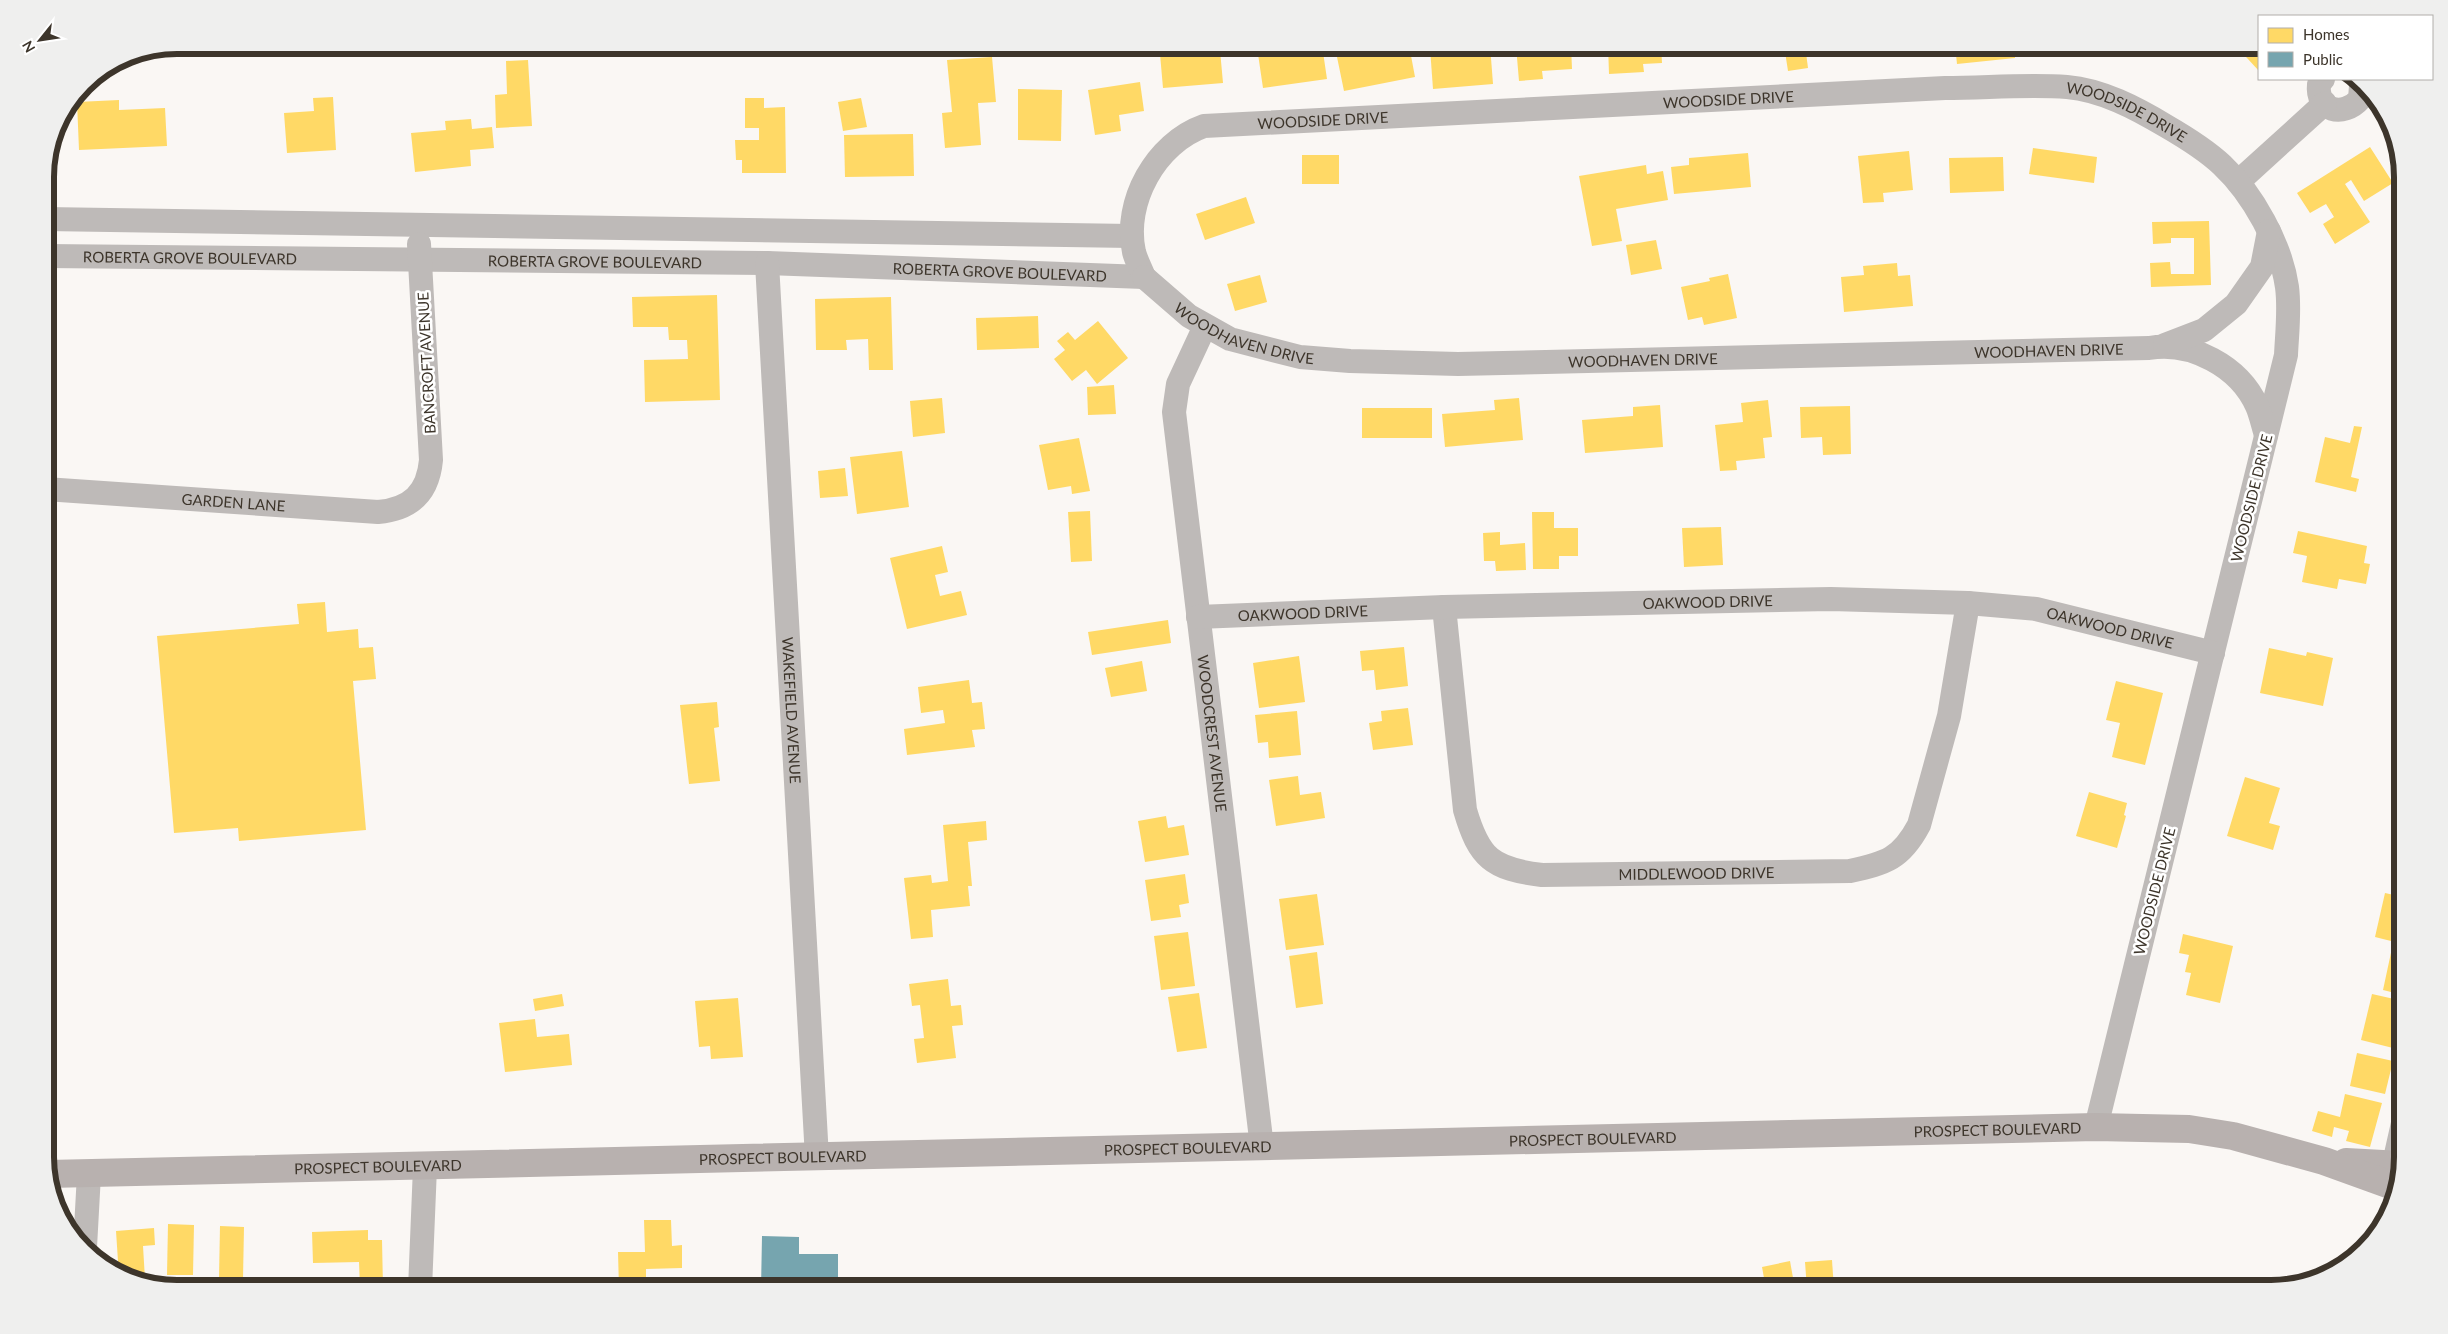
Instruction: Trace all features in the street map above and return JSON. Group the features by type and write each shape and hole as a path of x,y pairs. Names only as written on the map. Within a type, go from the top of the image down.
{"main road":[{"name":"PROSPECT BOULEVARD","path":"55,1174 817,1158 2096,1127 2189,1129 2233,1136 2324,1161 2393,1175"}],"street":[{"path":"2323,80 2319,90 2325,103 2340,111 2348,109 2360,98 2360,92"},
{"name":"WOODSIDE DRIVE","path":"1144,277 1134,253 1132,236 1133,217 1148,173 1162,154 1190,131 1204,126 1945,88 2068,87 2102,95 2144,113 2194,143 2221,164 2238,182 2269,230 2280,258 2287,287 2286,355 2096,1127"},
{"path":"2238,182 2325,103"},
{"path":"54,219 1132,236"},
{"name":"BANCROFT AVENUE","path":"417,497 429,478 431,460 418,226"},
{"name":"WOODHAVEN DRIVE","path":"1144,277 1189,316 1230,339 1300,357 1350,361 1458,364 2149,348 2164,345 2204,330 2236,304 2262,267 2269,230"},
{"name":"ROBERTA GROVE BOULEVARD","path":"54,256 767,263 1144,277"},
{"name":"WAKEFIELD AVENUE","path":"767,263 817,1158"},
{"name":"WOODCREST AVENUE","path":"1205,326 1178,384 1174,412 1262,1147"},
{"name":"WOODHAVEN DRIVE","path":"2164,345 2184,348 2205,355 2238,377 2257,405 2266,436"},
{"name":"GARDEN LANE","path":"54,490 378,512 398,509 417,497"},
{"name":"OAKWOOD DRIVE","path":"1198,617 1444,608 1832,599 1968,603 2036,609 2213,653"},
{"name":"MIDDLEWOOD DRIVE","path":"1444,608 1465,810 1474,839 1489,857 1504,867 1518,872 1542,875 1850,871 1884,864 1900,852 1911,840 1919,825 1949,716 1968,603"},
{"path":"420,1280 426,1167"},
{"path":"85,1239 89,1174"}],"building: Homes":[{"path":"1160,54 1220,54 1223,83 1163,88"},
{"path":"1258,54 1323,54 1327,79 1263,88"},
{"path":"1351,54 1411,54 1415,77 1344,91 1337,57"},
{"path":"1430,54 1491,54 1493,84 1433,89"},
{"path":"1517,54 1571,54 1572,69 1542,71 1543,79 1519,81"},
{"path":"1608,54 1662,54 1662,63 1643,64 1644,72 1609,74"},
{"path":"1785,54 1806,54 1808,68 1788,71"},
{"path":"1956,54 2015,54 2015,58 1957,64"},
{"path":"2243,54 2258,54 2258,70"},
{"path":"992,57 996,102 978,103 981,145 945,148 942,113 952,112 947,60"},
{"path":"528,60 532,126 496,128 495,95 507,94 506,61"},
{"path":"1140,82 1144,111 1119,115 1121,131 1095,135 1088,90"},
{"path":"1018,89 1062,90 1061,141 1018,140"},
{"path":"333,97 336,150 287,153 284,113 314,111 313,98"},
{"path":"745,98 764,98 764,108 785,107 786,173 742,173 742,160 736,160 735,140 759,140 759,128 745,128"},
{"path":"861,98 867,127 843,131 838,102"},
{"path":"119,100 119,110 165,108 167,146 79,150 77,105 79,102"},
{"path":"471,119 472,129 492,127 494,148 470,150 471,166 415,172 411,133 446,130 445,121"},
{"path":"913,134 914,176 845,177 844,135"},
{"path":"2370,147 2393,183 2364,201 2351,180 2345,184 2370,222 2335,244 2323,224 2334,217 2326,204 2310,213 2297,193"},
{"path":"2033,148 2097,157 2094,183 2029,174"},
{"path":"1909,151 1913,190 1883,193 1884,202 1863,203 1858,156"},
{"path":"1748,153 1751,187 1674,194 1671,167 1689,165 1689,158"},
{"path":"1302,155 1339,155 1339,184 1302,184"},
{"path":"2003,157 2004,191 1950,193 1949,158"},
{"path":"1646,165 1647,174 1663,171 1668,200 1616,209 1622,241 1592,246 1579,176"},
{"path":"1246,197 1255,223 1205,240 1196,214"},
{"path":"2209,221 2211,285 2151,287 2150,263 2170,262 2171,274 2194,274 2194,238 2171,238 2171,243 2153,244 2152,222"},
{"path":"1656,240 1662,269 1631,275 1626,245"},
{"path":"1897,263 1898,276 1910,275 1913,306 1844,312 1841,277 1864,275 1863,266"},
{"path":"1728,274 1737,318 1704,325 1702,317 1688,320 1681,287 1710,281 1709,278"},
{"path":"1260,275 1267,302 1235,311 1227,284"},
{"path":"717,295 720,400 645,402 644,360 688,359 687,340 669,340 668,327 633,327 632,297"},
{"path":"891,297 893,370 869,370 868,339 846,340 847,350 816,350 815,299"},
{"path":"1038,316 1039,348 977,350 976,318"},
{"path":"1098,321 1128,358 1097,384 1086,370 1072,381 1054,359 1065,350 1057,341 1068,332 1075,340"},
{"path":"1114,385 1116,414 1088,415 1087,387"},
{"path":"942,398 945,433 913,437 910,401"},
{"path":"1519,398 1523,440 1445,447 1442,414 1495,410 1494,400"},
{"path":"1768,400 1772,437 1763,438 1765,458 1736,461 1737,470 1720,471 1715,425 1743,422 1741,403"},
{"path":"1660,405 1663,447 1585,453 1582,420 1633,416 1633,407"},
{"path":"1850,406 1851,454 1823,455 1822,437 1801,438 1800,407"},
{"path":"1362,408 1432,408 1432,438 1362,438"},
{"path":"2354,426 2362,427 2351,477 2359,479 2356,492 2315,482 2325,437 2350,443"},
{"path":"1079,438 1090,491 1072,494 1071,486 1048,490 1039,445"},
{"path":"902,451 909,507 857,514 850,457"},
{"path":"845,468 848,496 820,498 818,471"},
{"path":"1090,511 1092,561 1071,562 1068,512"},
{"path":"1532,512 1554,512 1554,528 1578,528 1578,556 1559,556 1559,569 1533,569"},
{"path":"1721,527 1723,565 1684,567 1682,528"},
{"path":"2298,531 2367,546 2364,563 2370,564 2366,584 2339,579 2337,589 2302,582 2307,556 2293,553"},
{"path":"1500,532 1500,545 1525,543 1526,570 1496,571 1495,561 1484,561 1483,533"},
{"path":"942,546 948,572 935,575 940,596 961,591 967,615 907,629 890,558"},
{"path":"325,602 327,632 358,629 359,648 373,647 376,679 353,681 366,830 239,841 238,828 174,833 157,636 299,624 297,604"},
{"path":"1168,620 1171,643 1092,655 1088,632"},
{"path":"1404,647 1408,686 1376,690 1374,670 1362,671 1360,651"},
{"path":"2269,648 2306,656 2307,652 2333,658 2323,706 2260,693"},
{"path":"1299,656 1305,702 1259,708 1253,663"},
{"path":"1142,661 1147,691 1111,697 1105,668"},
{"path":"969,680 972,703 982,702 985,729 972,730 975,747 907,755 904,729 945,723 943,710 921,713 918,687"},
{"path":"2116,681 2163,693 2145,765 2112,757 2120,723 2106,720"},
{"path":"717,702 719,727 714,728 720,781 689,784 680,705"},
{"path":"1408,708 1413,745 1373,750 1369,723 1382,721 1381,711"},
{"path":"1297,711 1301,755 1269,758 1268,742 1258,743 1255,715"},
{"path":"1298,776 1300,795 1321,792 1325,818 1276,826 1269,780"},
{"path":"2245,777 2280,788 2269,823 2280,826 2273,850 2227,836"},
{"path":"2089,792 2127,803 2124,815 2126,816 2117,848 2076,836"},
{"path":"1166,816 1168,828 1184,825 1189,855 1145,862 1138,821"},
{"path":"986,821 987,840 968,842 972,886 968,886 970,906 931,910 933,937 911,939 904,878 931,875 932,883 948,881 943,825"},
{"path":"1185,874 1189,903 1179,905 1181,917 1151,921 1145,880"},
{"path":"2385,893 2394,895 2394,942 2375,937"},
{"path":"1317,894 1324,945 1286,950 1279,899"},
{"path":"1188,932 1195,986 1161,990 1154,936"},
{"path":"2183,934 2233,946 2220,1003 2186,995 2191,973 2185,972 2189,955 2179,953"},
{"path":"2392,948 2394,948 2394,993 2383,990"},
{"path":"1317,952 1323,1004 1296,1008 1289,956"},
{"path":"948,979 951,1006 961,1005 963,1025 952,1026 956,1058 917,1063 914,1039 924,1038 920,1005 912,1006 909,984"},
{"path":"1199,993 1207,1048 1177,1052 1168,997"},
{"path":"562,994 564,1006 535,1011 533,999"},
{"path":"2372,994 2394,999 2394,1048 2361,1040"},
{"path":"738,998 743,1057 711,1059 710,1046 699,1047 695,1001"},
{"path":"535,1019 537,1037 569,1034 572,1065 505,1072 499,1023"},
{"path":"2357,1053 2393,1061 2385,1094 2350,1086"},
{"path":"2345,1094 2382,1103 2370,1147 2346,1141 2349,1131 2334,1127 2332,1137 2312,1131 2318,1111 2340,1117"},
{"path":"644,1220 671,1220 672,1246 682,1245 682,1268 646,1269 646,1280 619,1280 618,1252 645,1252"},
{"path":"168,1224 194,1225 193,1275 167,1275"},
{"path":"220,1226 244,1227 243,1279 219,1278"},
{"path":"154,1228 155,1245 143,1246 145,1276 118,1266 116,1231"},
{"path":"368,1230 368,1240 382,1240 383,1280 360,1280 359,1262 313,1263 312,1232"},
{"path":"1832,1260 1833,1280 1806,1280 1805,1262"},
{"path":"1790,1261 1793,1280 1764,1280 1762,1267"}],"building: Public":[{"path":"762,1236 799,1237 799,1254 838,1254 838,1280 761,1280"}]}
